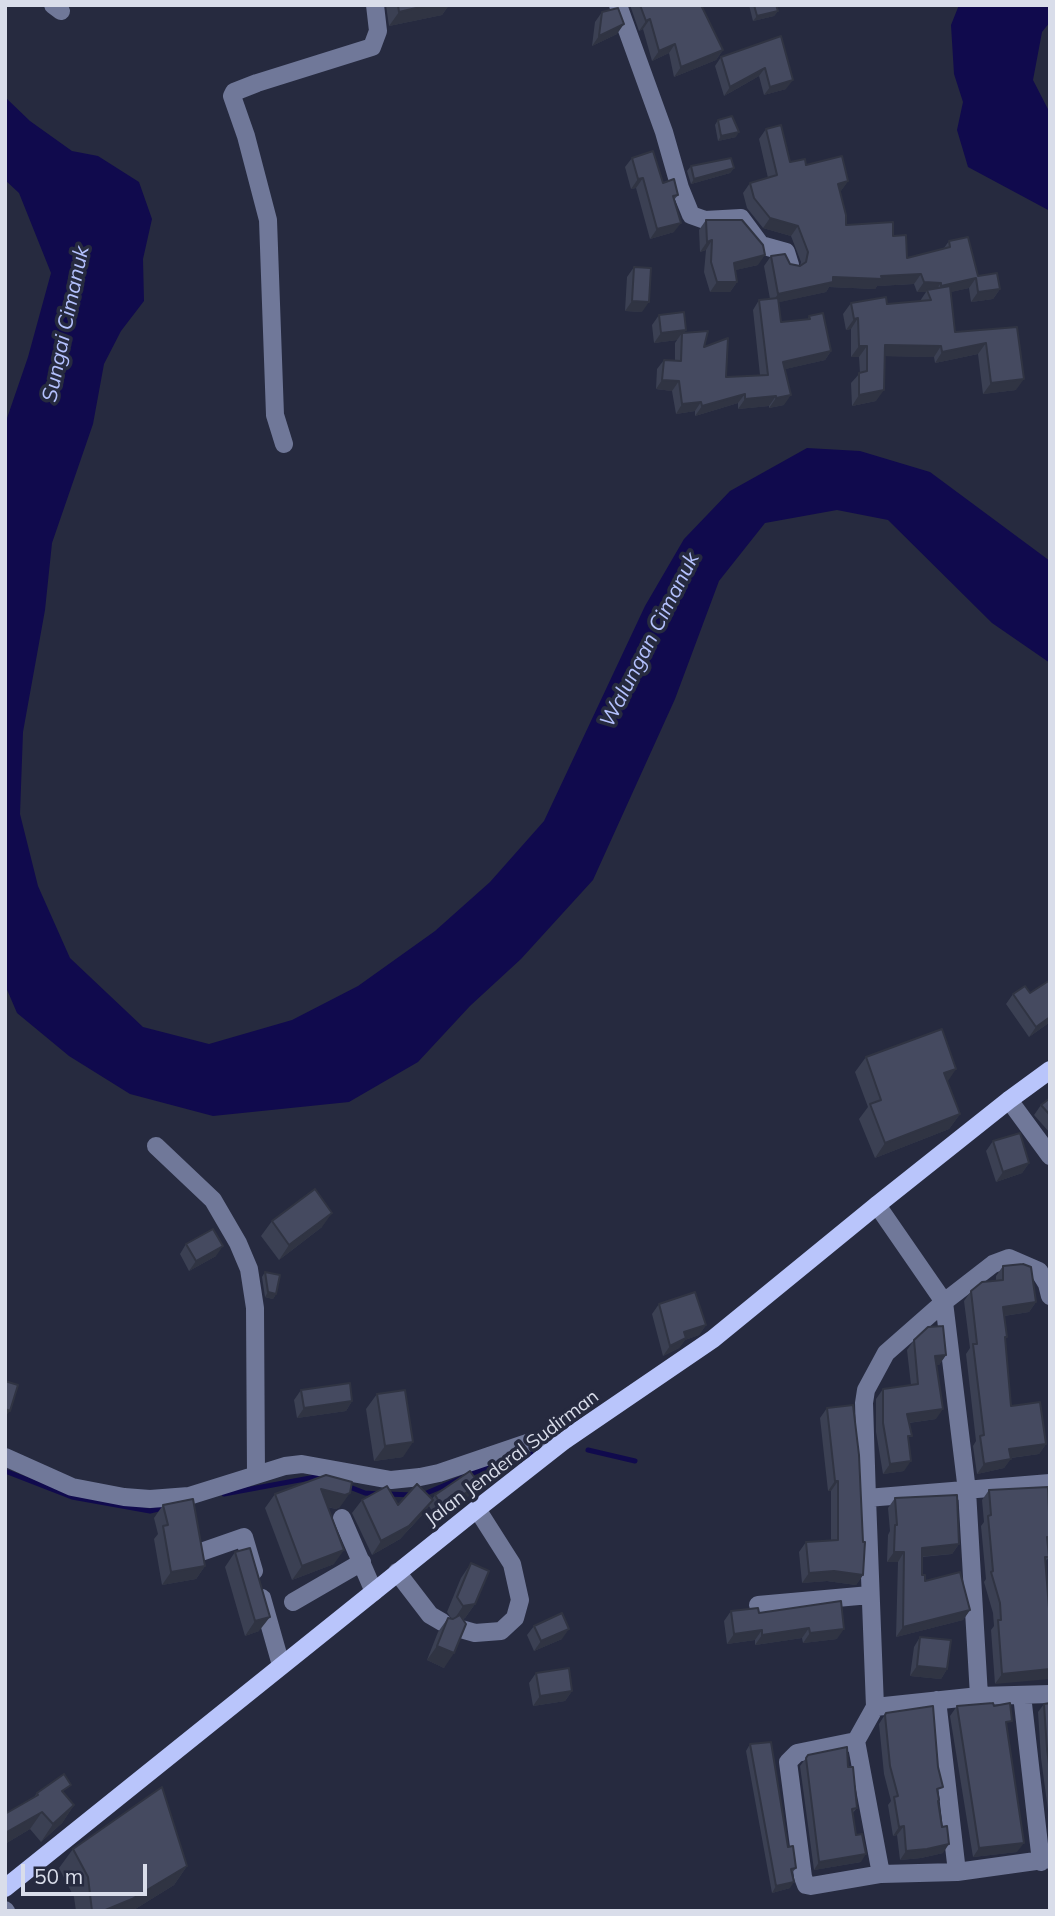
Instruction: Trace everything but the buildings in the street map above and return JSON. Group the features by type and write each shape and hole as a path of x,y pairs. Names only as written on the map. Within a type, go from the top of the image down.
{"main road":[{"name":"Jalan Jenderal Sudirman","path":"5,1888 565,1440 713,1339 877,1205 1050,1070"}],"street":[{"path":"284,444 275,415 268,220 246,136 232,96 234,92 257,83 372,47 379,30 375,5"},
{"path":"618,5 691,215 705,220 737,217 743,219 761,244 786,252 790,265"},
{"path":"1009,1100 1050,1156"},
{"path":"156,1146 213,1200 238,1243 249,1269 255,1308 256,1475"},
{"path":"877,1205 944,1302 967,1491 979,1696"},
{"path":"881,1874 856,1741 875,1707 864,1403 868,1384 886,1353 944,1302 993,1264 1009,1258 1039,1271 1050,1296"},
{"path":"5,1457 72,1487 150,1499 189,1496 302,1464 391,1480 420,1477 439,1474 530,1442 547,1438 565,1440"},
{"path":"867,1498 1050,1483"},
{"path":"460,1629 475,1633 501,1630 515,1618 520,1600 512,1564 477,1509"},
{"path":"342,1518 374,1592"},
{"path":"201,1552 244,1537 281,1665"},
{"path":"293,1602 362,1562"},
{"path":"397,1573 430,1615 442,1622"},
{"path":"758,1605 870,1595"},
{"path":"875,1707 979,1696 1050,1694"},
{"path":"856,1741 797,1753 788,1762 806,1885 881,1874 957,1872 1045,1861 1022,1695"},
{"path":"937,1700 957,1872"}],"water":[{"path":"959,5 1050,5 1050,22 1042,32 1033,80 1050,113 1050,211 968,167 957,130 963,102 954,74 951,25"},
{"path":"5,97 30,121 72,151 98,156 139,182 152,219 143,259 144,301 121,331 104,364 93,424 52,543 45,610 23,732 20,814 38,886 70,958 143,1027 209,1044 292,1020 358,986 435,931 490,882 544,821 645,606 684,539 730,491 807,448 860,451 930,472 1050,561 1050,663 992,623 888,520 837,510 765,523 719,581 675,699 593,880 521,959 470,1006 418,1062 349,1102 213,1116 130,1094 69,1056 17,1013 5,985 5,424 28,357 51,273 19,193 5,180"}],"waterway":[{"path":"588,1450 635,1461"},
{"path":"422,1495 492,1465 531,1454"},
{"path":"5,1471 72,1497 150,1511 167,1507"},
{"path":"224,1494 325,1477"},
{"path":"347,1486 365,1493 378,1494"},
{"path":"387,1494 413,1495"}],"water label":[{"name":"Sungai Cimanuk","path":"66,324"},
{"name":"Walungan Cimanuk","path":"650,640"}]}
